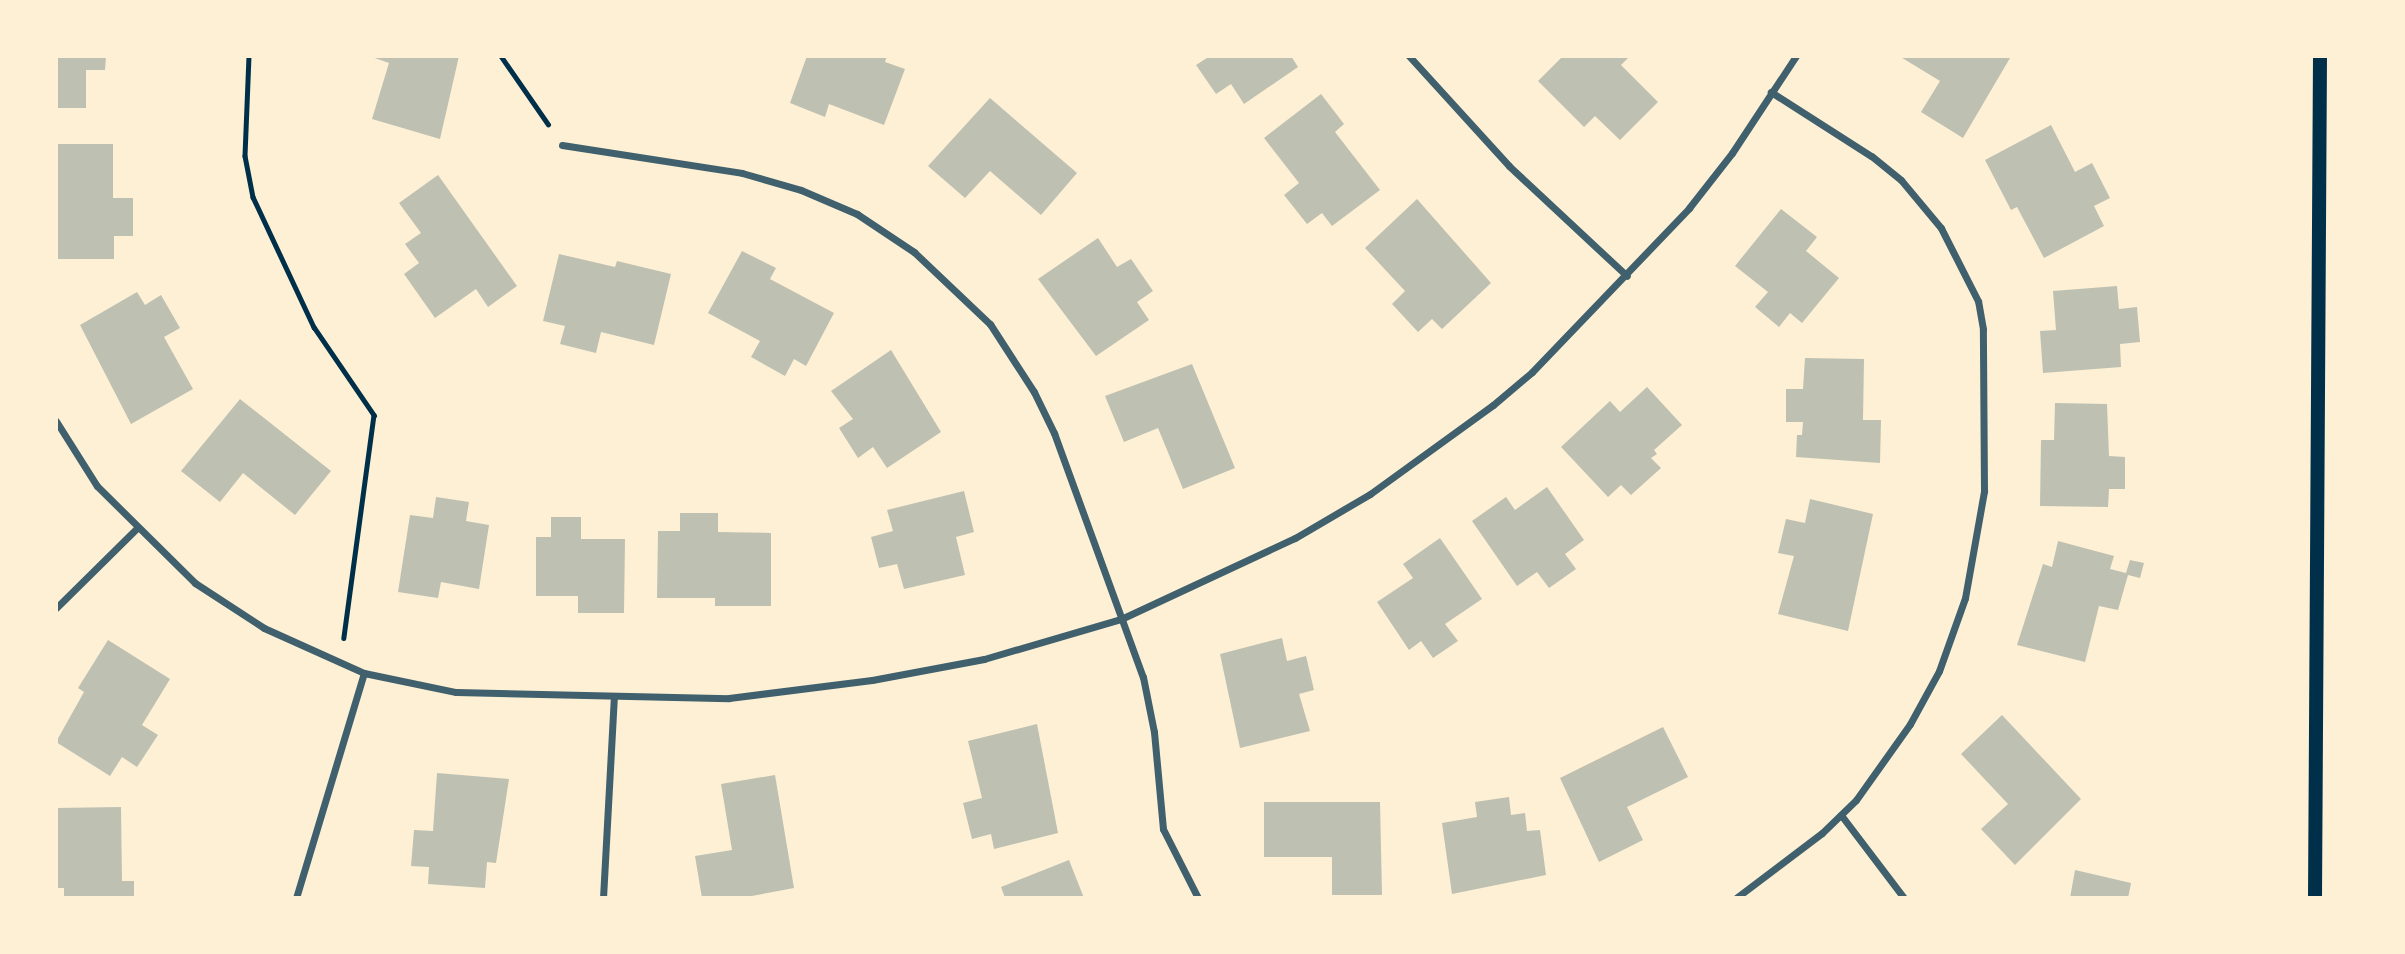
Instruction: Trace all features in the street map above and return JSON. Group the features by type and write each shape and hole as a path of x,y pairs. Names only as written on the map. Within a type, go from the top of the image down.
{"main road":[{"path":"2315,898 2320,56"}],"street":[{"path":"1409,56 1490,147 1627,276"},
{"path":"56,421 91,477 136,529 195,583 264,628 363,673 456,692 729,698 872,680 984,659 1121,619 1295,538 1370,494 1502,397 1627,276 1723,164 1796,56"},
{"path":"1736,898 1841,815 1910,724 1938,671 1965,598 1984,491 1983,329 1978,301 1941,228 1901,180 1771,92"},
{"path":"562,145 742,173 801,190 857,214 914,252 990,324 1034,392 1054,433 1146,688 1163,829 1198,898"},
{"path":"56,608 136,529"},
{"path":"296,898 363,673"},
{"path":"603,898 614,697"},
{"path":"1841,815 1904,898"}],"path":[{"path":"249,56 245,156 253,197 314,327 374,415 340,663"},
{"path":"501,56 562,145"}],"building":[{"path":"56,56 106,56 105,70 86,70 86,108 56,108"},
{"path":"369,56 459,56 440,139 372,119 389,63"},
{"path":"807,56 887,56 885,62 905,69 884,125 829,104 825,117 790,103"},
{"path":"1210,56 1291,56 1298,67 1244,104 1231,84 1216,94 1196,65"},
{"path":"1563,56 1630,56 1621,65 1658,102 1620,140 1595,116 1584,127 1538,81"},
{"path":"1899,56 2010,58 1963,138 1921,112 1940,81"},
{"path":"1321,94 1344,124 1335,132 1380,190 1332,226 1322,213 1307,224 1284,195 1299,183 1264,138"},
{"path":"990,98 1077,173 1041,215 990,171 965,198 928,166"},
{"path":"2051,125 2075,172 2092,163 2110,198 2094,206 2104,226 2044,258 2017,207 2011,210 1985,160"},
{"path":"56,144 113,144 113,198 133,198 133,236 114,236 114,259 56,259"},
{"path":"438,175 517,286 488,307 476,289 435,318 404,274 419,263 405,244 421,233 399,203"},
{"path":"1417,199 1491,283 1442,329 1432,319 1418,332 1392,304 1405,291 1365,248"},
{"path":"1781,209 1817,237 1806,251 1839,278 1802,323 1790,313 1779,327 1755,307 1768,292 1735,266"},
{"path":"1098,238 1117,267 1131,259 1153,291 1137,302 1149,320 1096,356 1038,279"},
{"path":"742,251 776,268 770,279 834,313 806,366 794,359 785,376 751,357 760,341 708,313"},
{"path":"559,254 615,267 617,261 671,274 654,345 601,332 596,353 560,344 565,326 543,321"},
{"path":"2117,286 2119,309 2137,307 2140,342 2120,344 2121,367 2043,373 2040,331 2056,330 2053,291"},
{"path":"137,292 145,305 161,295 180,328 164,337 193,389 131,424 80,325"},
{"path":"891,350 941,432 887,468 873,447 858,458 839,428 853,419 831,391"},
{"path":"1805,358 1864,359 1863,420 1881,420 1880,463 1796,457 1797,435 1802,435 1803,422 1786,422 1786,389 1803,389"},
{"path":"1192,364 1235,468 1183,489 1158,428 1124,442 1105,396"},
{"path":"1647,387 1682,425 1654,450 1657,454 1651,458 1661,468 1631,495 1621,485 1608,497 1561,447 1610,401 1620,412"},
{"path":"240,399 331,471 295,515 243,473 220,502 181,471"},
{"path":"2055,403 2107,404 2109,456 2125,457 2125,489 2109,489 2108,507 2040,506 2041,440 2054,440"},
{"path":"1547,487 1584,540 1565,554 1576,569 1549,588 1537,572 1517,586 1472,521 1506,497 1515,510"},
{"path":"964,491 974,532 956,537 965,575 904,589 897,564 879,568 871,537 893,531 887,510"},
{"path":"436,497 469,502 466,521 489,525 479,589 441,582 438,598 398,592 410,515 433,518"},
{"path":"1810,499 1873,514 1848,631 1778,614 1794,556 1778,553 1786,519 1805,523"},
{"path":"680,513 718,513 718,532 771,533 771,606 715,606 715,598 657,598 658,531 680,531"},
{"path":"551,517 581,517 581,539 625,539 624,613 578,613 578,596 536,596 536,537 551,537"},
{"path":"1440,538 1482,599 1445,624 1458,641 1433,658 1421,641 1409,650 1377,602 1413,578 1403,564"},
{"path":"2058,541 2114,556 2110,569 2126,573 2130,560 2144,563 2140,578 2128,575 2118,610 2099,606 2085,662 2017,645 2043,564 2052,567"},
{"path":"1282,638 1287,661 1306,656 1314,690 1299,694 1310,731 1240,748 1220,654"},
{"path":"108,640 170,679 142,725 158,735 137,767 122,757 110,776 56,742 84,692 78,688"},
{"path":"2002,715 2081,799 2015,865 1981,829 2008,804 1961,754"},
{"path":"1037,724 1058,833 994,849 991,834 972,839 963,803 982,798 968,741"},
{"path":"1663,727 1688,777 1627,807 1643,840 1599,862 1560,778"},
{"path":"437,773 509,779 496,863 487,862 485,888 428,884 429,867 411,866 414,830 433,831"},
{"path":"775,775 794,888 741,898 702,898 695,856 732,850 721,784"},
{"path":"1509,797 1511,815 1525,813 1527,831 1540,830 1546,875 1452,894 1442,823 1477,817 1475,802"},
{"path":"1264,802 1380,802 1382,895 1332,895 1332,857 1264,857"},
{"path":"121,807 122,881 134,881 134,898 64,898 64,888 56,888 56,808"},
{"path":"1069,860 1084,898 1005,898 1001,887"},
{"path":"2075,870 2131,883 2128,898 2070,898"}]}
